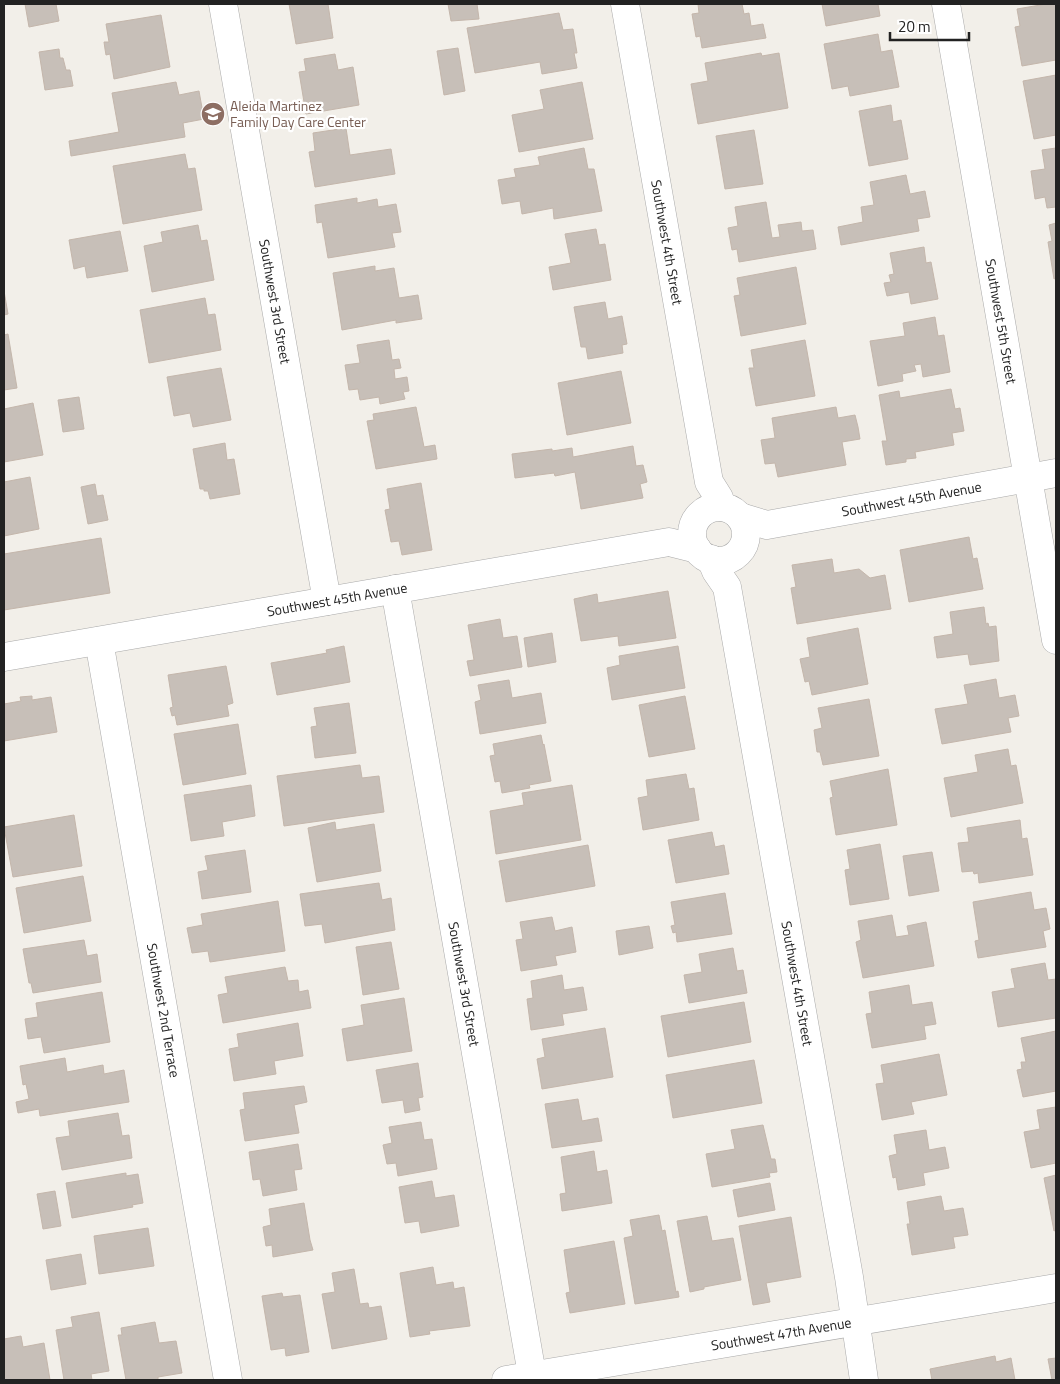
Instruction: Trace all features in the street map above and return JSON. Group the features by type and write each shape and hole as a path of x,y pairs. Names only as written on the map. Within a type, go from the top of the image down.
{"street":[{"name":"Southwest 3rd Street","path":"223,4 327,601"},
{"name":"Southwest 4th Street","path":"625,4 709,482 719,498 719,534 727,586 846,1258 864,1380"},
{"name":"Southwest 5th Street","path":"946,4 1056,640"},
{"name":"Southwest 45th Avenue","path":"4,657 719,534 1056,473"},
{"name":"Southwest 3rd Street","path":"394,589 533,1378"},
{"name":"Southwest 2nd Terrace","path":"99,640 228,1380"},
{"name":"Southwest 47th Avenue","path":"506,1380 533,1378 1056,1288"}],"building":[{"path":"25,4 56,4 59,21 29,27"},
{"path":"289,4 328,4 333,38 296,44"},
{"path":"448,4 477,4 479,19 451,21"},
{"path":"698,4 742,4 744,14 749,13 751,26 763,24 766,38 702,48 700,36 696,37 692,14 699,13"},
{"path":"822,4 878,4 880,16 826,26"},
{"path":"1056,4 1056,60 1022,66 1015,27 1020,26 1017,9"},
{"path":"559,13 563,30 573,29 577,53 574,53 577,68 542,74 540,62 475,73 467,28"},
{"path":"161,15 170,67 114,79 110,54 106,55 105,49 104,42 109,42 106,24"},
{"path":"878,34 881,52 892,50 899,87 850,96 848,86 832,89 824,44"},
{"path":"458,48 465,91 444,95 437,51"},
{"path":"59,49 60,58 63,58 66,70 70,70 73,86 45,90 39,52"},
{"path":"761,53 762,56 779,53 788,108 698,124 691,84 708,81 705,63"},
{"path":"335,54 338,70 353,67 359,105 306,114 299,72 306,71 304,59"},
{"path":"1056,75 1056,135 1034,139 1023,81"},
{"path":"176,82 179,95 199,91 204,119 183,123 185,137 71,156 69,141 119,132 112,93"},
{"path":"582,82 593,139 519,152 512,115 544,109 540,90"},
{"path":"891,105 893,122 901,120 908,159 869,166 859,111"},
{"path":"346,128 350,155 391,149 395,174 315,187 309,152 315,151 313,133"},
{"path":"754,130 763,184 725,189 716,136"},
{"path":"584,148 588,169 594,169 602,211 554,219 553,208 522,214 520,201 502,204 498,180 516,177 514,169 540,165 538,157"},
{"path":"1056,148 1056,207 1047,208 1045,197 1035,199 1031,171 1045,169 1042,150"},
{"path":"185,154 188,169 195,168 202,210 123,224 113,166"},
{"path":"906,175 910,194 925,191 930,217 917,219 919,231 841,245 838,227 863,222 861,207 874,205 870,182"},
{"path":"357,198 357,203 377,199 378,207 396,204 401,232 392,233 395,247 328,258 322,222 317,223 315,205"},
{"path":"766,202 772,238 780,237 778,225 801,222 802,231 813,230 816,249 739,262 737,249 732,250 728,228 738,226 735,207"},
{"path":"1056,223 1056,278 1054,279 1048,242 1052,241 1049,225"},
{"path":"198,225 201,241 207,240 214,280 152,292 144,246 163,242 161,232"},
{"path":"596,229 599,245 605,244 611,280 553,290 549,267 571,263 565,234"},
{"path":"120,231 128,271 87,278 85,266 74,269 69,240"},
{"path":"924,247 926,263 931,262 938,299 911,304 909,292 887,296 884,283 891,282 889,275 894,274 890,253"},
{"path":"375,266 375,271 394,268 399,298 418,295 422,319 396,323 396,320 342,330 333,273"},
{"path":"796,267 806,324 741,336 734,296 740,295 737,278"},
{"path":"4,291 8,314 4,315"},
{"path":"205,298 208,315 215,314 221,350 149,363 140,310"},
{"path":"605,302 608,319 622,316 627,344 622,345 623,353 588,359 586,347 581,347 574,307"},
{"path":"935,317 938,336 944,335 950,372 923,377 921,364 914,365 916,371 902,374 903,381 878,386 870,341 905,336 903,323"},
{"path":"8,334 17,388 4,390 4,335"},
{"path":"389,340 392,360 399,359 401,368 394,369 395,379 407,377 409,391 403,392 405,399 380,404 379,397 360,400 358,389 349,390 345,365 360,363 357,345"},
{"path":"805,340 815,396 756,406 749,368 754,368 751,350"},
{"path":"221,368 231,420 193,427 190,413 174,416 167,377"},
{"path":"621,371 631,423 567,435 558,383"},
{"path":"951,389 955,409 960,408 964,431 952,433 954,445 915,452 916,458 906,459 906,462 886,465 882,441 887,441 879,395 899,391 900,398"},
{"path":"79,397 84,429 63,432 58,400"},
{"path":"33,403 43,455 4,462 4,409"},
{"path":"416,407 424,447 435,445 437,459 376,469 367,421 374,420 373,414"},
{"path":"836,407 838,418 855,415 858,427 860,439 842,442 846,465 778,477 775,463 765,464 761,440 775,438 772,418"},
{"path":"225,443 227,460 234,459 240,494 210,499 208,491 200,489 193,449"},
{"path":"633,446 636,466 643,465 647,482 640,484 643,498 581,509 575,472 555,476 554,473 515,478 512,454 572,448 573,457"},
{"path":"30,477 39,529 4,536 4,482"},
{"path":"421,483 432,550 402,555 399,541 391,542 385,510 390,509 387,489"},
{"path":"95,484 97,496 103,495 108,520 88,524 81,487"},
{"path":"969,537 973,559 977,558 983,589 909,602 900,550"},
{"path":"101,538 110,593 4,610 4,554"},
{"path":"832,559 834,573 859,569 870,578 885,575 891,609 797,624 791,588 796,587 792,565"},
{"path":"668,591 676,638 619,646 618,636 581,641 574,599 597,594 598,603"},
{"path":"984,607 986,624 988,623 989,627 996,626 999,661 970,665 968,654 937,658 934,637 953,634 950,612"},
{"path":"500,619 503,638 517,636 522,667 470,676 467,661 474,660 468,625"},
{"path":"858,628 868,684 812,695 809,681 805,682 800,659 810,657 807,638"},
{"path":"552,633 556,662 528,667 524,638"},
{"path":"344,646 350,682 277,695 271,663 327,653 326,650"},
{"path":"678,646 685,688 612,700 607,668 620,665 619,656"},
{"path":"226,666 233,703 227,705 229,716 177,725 175,715 172,716 170,708 173,707 168,675"},
{"path":"996,679 999,698 1015,695 1019,716 1008,718 1011,732 942,744 935,709 968,704 964,685"},
{"path":"509,680 512,698 541,693 546,723 480,734 475,702 481,700 478,685"},
{"path":"32,696 32,700 51,697 57,732 4,741 4,704 21,701 20,697"},
{"path":"685,696 695,749 649,757 639,705"},
{"path":"869,699 879,756 823,765 820,752 817,752 814,730 822,728 818,708"},
{"path":"349,703 356,753 315,758 311,727 317,726 314,708"},
{"path":"238,724 246,774 183,785 174,734"},
{"path":"541,735 551,781 529,785 530,788 502,793 500,781 495,782 490,756 495,755 493,744"},
{"path":"1008,749 1011,766 1016,765 1023,803 951,817 944,778 978,772 975,755"},
{"path":"360,765 362,778 379,776 384,812 284,826 277,776"},
{"path":"888,769 897,825 836,835 830,798 833,797 830,781"},
{"path":"686,774 689,789 694,788 699,820 643,830 638,798 648,796 646,780"},
{"path":"251,785 255,816 222,822 224,836 191,841 184,795"},
{"path":"572,785 581,840 496,854 490,811 524,805 522,793"},
{"path":"74,815 82,866 13,877 4,827"},
{"path":"1020,820 1022,839 1027,838 1033,875 979,883 978,873 974,874 973,871 962,872 958,843 969,842 967,828"},
{"path":"335,822 336,830 374,824 381,871 317,882 308,828"},
{"path":"712,832 715,847 724,845 729,874 676,883 668,840"},
{"path":"880,844 889,899 850,905 845,870 850,869 847,850"},
{"path":"588,845 595,886 506,902 499,861"},
{"path":"245,850 251,892 202,899 198,872 208,870 205,856"},
{"path":"932,852 939,891 909,896 903,856"},
{"path":"83,876 91,921 24,933 16,888"},
{"path":"379,883 382,900 391,898 395,930 325,943 322,924 305,926 300,894"},
{"path":"1031,892 1034,910 1046,908 1050,929 1043,931 1046,947 978,958 975,941 979,940 973,902"},
{"path":"725,893 732,934 677,942 676,932 673,933 671,926 675,925 671,902"},
{"path":"278,901 285,951 210,962 208,951 192,953 187,928 203,925 201,914"},
{"path":"892,915 896,937 909,935 907,926 926,922 934,966 863,978 856,942 861,940 858,921"},
{"path":"552,917 555,931 572,927 576,952 555,956 557,965 521,971 516,940 523,939 520,922"},
{"path":"649,926 653,948 619,955 616,931"},
{"path":"84,940 87,956 97,954 101,982 33,993 31,983 29,983 23,949"},
{"path":"391,942 399,989 363,995 356,947"},
{"path":"733,948 737,971 743,970 747,993 689,1003 684,975 702,972 699,954"},
{"path":"1045,963 1048,980 1056,979 1056,1018 998,1027 992,992 1015,988 1011,969"},
{"path":"285,967 288,981 298,980 299,992 308,990 311,1008 223,1023 218,995 228,993 225,977"},
{"path":"562,975 564,990 583,987 587,1010 562,1014 564,1025 531,1030 527,999 533,998 531,981"},
{"path":"909,985 912,1005 932,1002 936,1024 924,1026 926,1039 872,1048 866,1014 872,1013 869,992"},
{"path":"102,992 110,1042 44,1053 41,1037 28,1039 25,1019 38,1017 36,1003"},
{"path":"404,998 412,1051 347,1061 342,1029 364,1025 361,1005"},
{"path":"744,1002 751,1042 668,1057 661,1016"},
{"path":"298,1023 303,1056 274,1061 276,1074 234,1081 229,1049 239,1047 237,1034"},
{"path":"605,1028 613,1077 542,1089 537,1059 545,1057 542,1039"},
{"path":"1056,1031 1056,1091 1023,1097 1017,1070 1022,1069 1021,1062 1026,1062 1021,1038"},
{"path":"939,1054 947,1095 911,1102 914,1114 882,1120 876,1084 884,1083 881,1065"},
{"path":"65,1058 67,1072 103,1065 104,1074 124,1070 129,1102 40,1116 39,1109 18,1113 16,1102 29,1099 26,1084 23,1085 20,1066"},
{"path":"754,1060 762,1103 673,1118 666,1075"},
{"path":"418,1063 423,1097 418,1098 420,1110 405,1113 403,1100 382,1103 376,1070"},
{"path":"304,1086 307,1102 294,1105 299,1133 245,1141 240,1110 245,1109 243,1093"},
{"path":"578,1099 582,1121 598,1118 602,1141 552,1148 545,1104"},
{"path":"1056,1107 1056,1163 1031,1168 1024,1132 1040,1129 1037,1110"},
{"path":"118,1113 122,1136 129,1135 132,1158 62,1170 56,1138 70,1136 68,1121"},
{"path":"421,1122 424,1140 432,1139 437,1169 398,1176 396,1163 387,1164 383,1145 392,1143 389,1127"},
{"path":"763,1125 771,1159 775,1159 777,1172 769,1173 770,1177 712,1187 706,1154 735,1149 731,1130"},
{"path":"926,1130 929,1150 945,1147 949,1168 923,1173 925,1185 898,1190 896,1177 893,1178 889,1156 897,1154 894,1135"},
{"path":"298,1144 302,1169 294,1170 297,1190 263,1196 260,1179 253,1180 249,1152"},
{"path":"594,1151 597,1172 607,1170 612,1203 562,1211 560,1194 566,1193 561,1157"},
{"path":"126,1173 126,1176 138,1174 143,1203 132,1205 133,1207 72,1218 66,1183"},
{"path":"1056,1175 1056,1230 1054,1231 1044,1178"},
{"path":"432,1181 435,1198 454,1195 459,1226 421,1233 419,1221 405,1223 399,1187"},
{"path":"770,1183 775,1210 738,1217 733,1190"},
{"path":"55,1191 61,1226 43,1229 37,1194"},
{"path":"941,1196 944,1211 963,1208 968,1235 953,1237 955,1248 912,1255 907,1224 910,1224 907,1202"},
{"path":"304,1203 313,1250 273,1257 272,1245 266,1246 263,1227 271,1225 269,1209"},
{"path":"659,1215 662,1231 665,1230 676,1292 678,1291 679,1297 635,1304 624,1238 633,1236 630,1220"},
{"path":"707,1216 712,1241 733,1238 741,1280 704,1287 704,1289 690,1292 677,1221"},
{"path":"791,1217 801,1277 766,1283 770,1302 753,1305 739,1226"},
{"path":"148,1228 154,1266 99,1274 94,1236"},
{"path":"614,1241 625,1304 570,1313 566,1293 570,1292 564,1250"},
{"path":"81,1254 86,1284 51,1290 46,1260"},
{"path":"433,1267 436,1285 453,1282 454,1289 464,1287 470,1326 429,1331 430,1334 410,1337 400,1273"},
{"path":"354,1269 360,1304 368,1303 369,1308 381,1306 387,1339 332,1349 322,1294 335,1292 332,1273"},
{"path":"282,1293 283,1297 300,1295 309,1352 286,1356 285,1348 271,1350 262,1296"},
{"path":"99,1312 109,1371 91,1374 92,1380 64,1380 56,1330 73,1327 71,1317"},
{"path":"155,1322 159,1343 176,1341 182,1373 158,1377 158,1380 126,1380 118,1335 122,1335 121,1328"},
{"path":"21,1336 23,1347 44,1343 50,1380 4,1380 4,1339"},
{"path":"995,1356 996,1362 1011,1358 1015,1380 932,1380 930,1369"},
{"path":"1056,1358 1056,1380 1052,1380 1048,1359"}],"place":[{"name":"Aleida Martinez Family Day Care Center","path":"213,114"}]}
